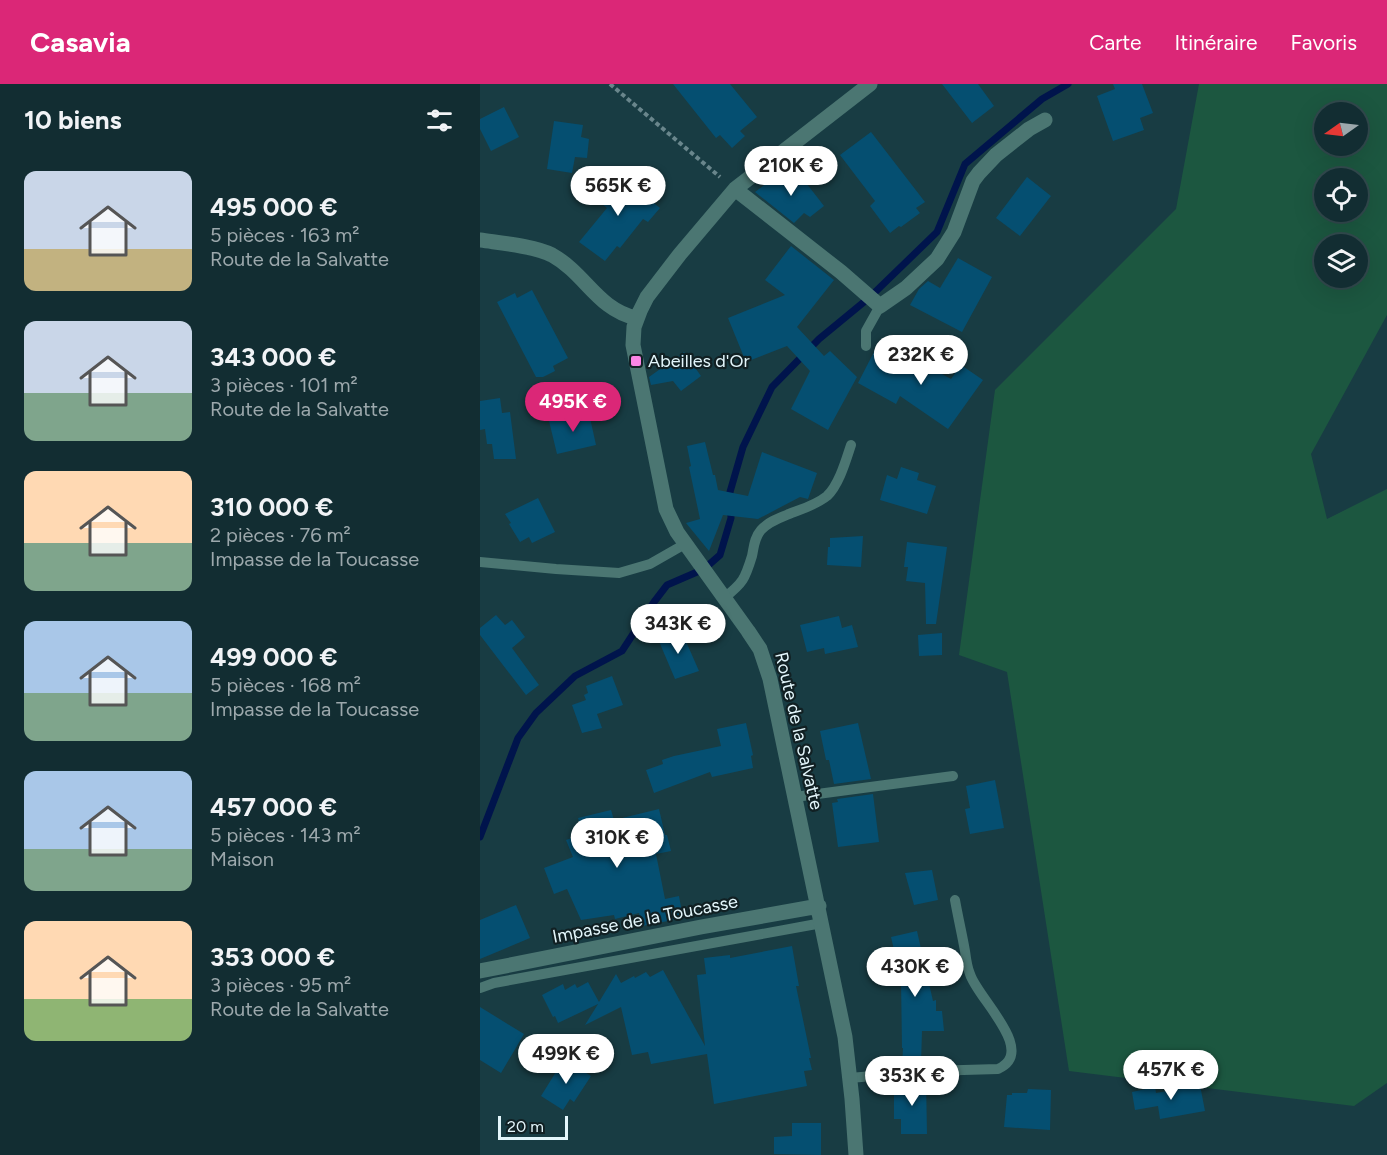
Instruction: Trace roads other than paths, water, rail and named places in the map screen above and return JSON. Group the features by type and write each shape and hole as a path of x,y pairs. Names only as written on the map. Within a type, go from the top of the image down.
{"street":[{"name":"Route de la Salvatte","path":"856,1155 845,1037 766,664 760,650 670,520 632,336 636,318 647,297 735,189 870,84"},
{"path":"735,189 872,299 906,288 937,259 954,232 973,181 979,172 996,155 1029,129 1045,120"},
{"path":"480,240 551,254 580,277 610,308 624,316 636,318"},
{"name":"Impasse de la Toucasse","path":"488,974 701,927 819,906"}],"lane":[{"path":"866,346 872,299"},
{"path":"724,598 740,585 745,576 754,543 761,530 777,519 817,502 830,493 851,445"},
{"path":"480,562 556,570 619,573 650,564 685,544"},
{"path":"795,797 953,776"},
{"path":"850,1078 929,1071 998,1069 1012,1058 1013,1051 1006,1032 970,975 955,900"},
{"path":"480,988 488,974 822,923"}],"waterway":[{"path":"480,837 518,738 536,713 575,676 622,651 667,585 704,569 720,555 731,518 730,492 743,447 772,387 819,339 870,297 937,232 965,164 1042,99 1068,84"}],"place":[{"name":"Abeilles d'Or","path":"636,361"}]}
